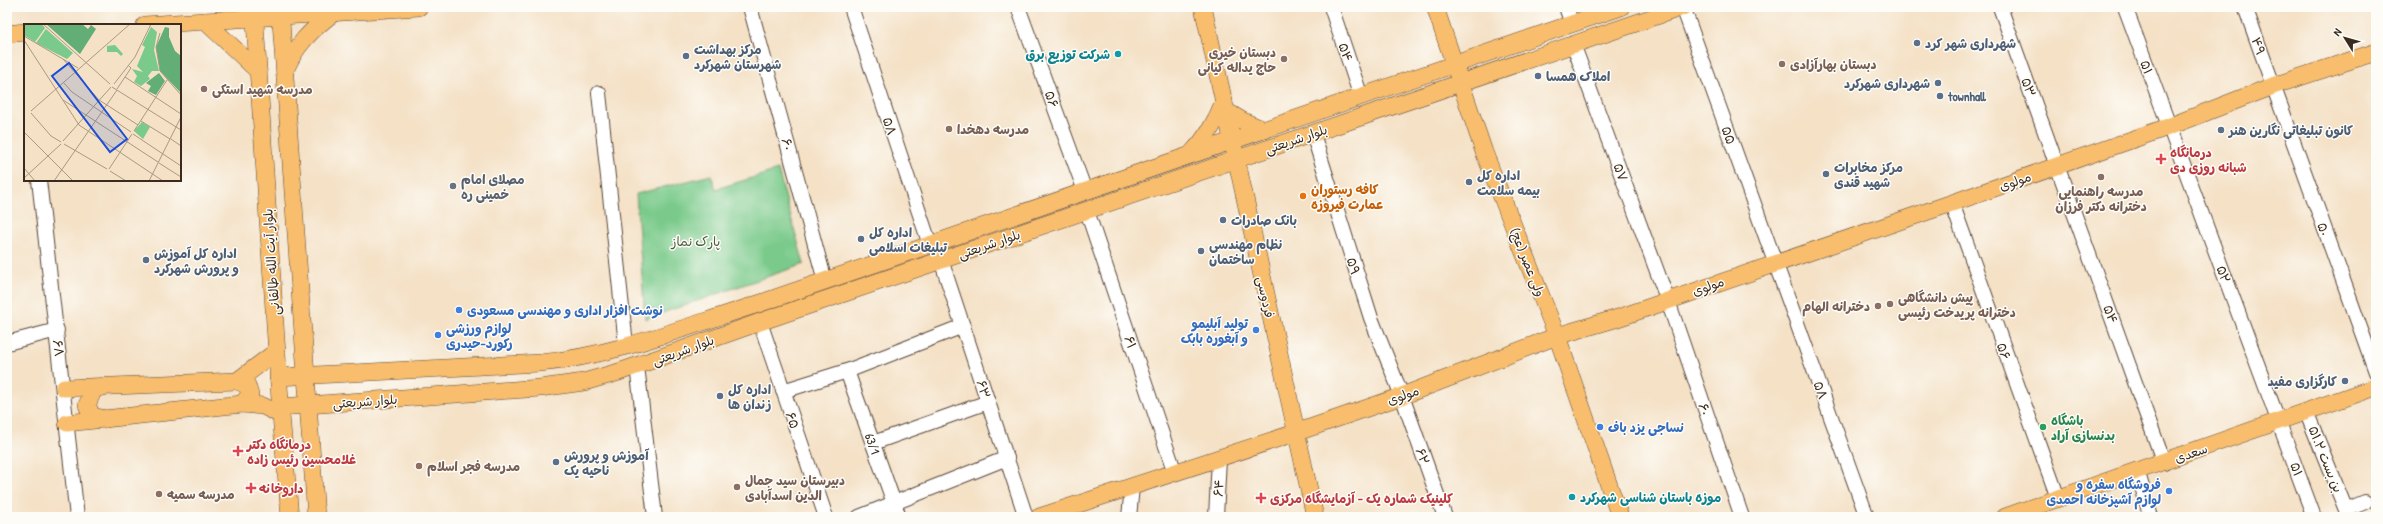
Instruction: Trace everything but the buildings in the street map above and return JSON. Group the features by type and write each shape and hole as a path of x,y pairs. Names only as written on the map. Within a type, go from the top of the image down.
{"main road":[{"path":"205,22 224,7"},
{"path":"165,24 205,22 254,13 418,7"},
{"name":"فردوسی","path":"1203,7 1295,433 1315,517"},
{"name":"ولی عصر (عج)","path":"1435,7 1484,152 1557,336 1620,517"},
{"name":"بلوار شریعتی","path":"278,376 574,360 612,352 626,346 825,281 1621,7"},
{"name":"بلوار شریعتی","path":"280,411 308,405 540,388 584,382 637,366 760,322 1683,7"},
{"path":"285,72 290,58 303,39 329,10"},
{"name":"بلوار آیت الله طالقانی","path":"280,12 316,517"},
{"name":"بلوار آیت الله طالقانی","path":"254,13 280,411 290,517"},
{"path":"205,22 258,71"},
{"path":"7,34 24,32"},
{"name":"مولوی","path":"1039,517 1295,433 1402,396 1557,336 1668,301 1776,262 1952,203 2168,127 2273,86 2376,52"},
{"path":"1190,156 1205,140 1225,105 1239,120 1265,130"},
{"path":"626,346 637,366"},
{"path":"237,381 277,351"},
{"path":"64,388 237,381 247,384 250,390 250,395 242,404"},
{"path":"102,387 94,389 87,405 92,416 106,419"},
{"name":"سعدی","path":"2005,517 2137,470 2280,422 2306,411 2376,387"},
{"path":"67,423 242,404 263,406 280,411"}],"street":[{"name":"۶۰","path":"750,7 825,281"},
{"name":"۵۸","path":"851,7 930,245"},
{"name":"۵۶","path":"1018,7 1085,191"},
{"name":"۵۴","path":"1330,7 1361,97"},
{"path":"1566,7 1572,24"},
{"name":"۵۵","path":"1683,7 1776,262"},
{"name":"۵۳","path":"2000,7 2057,166"},
{"name":"۵۱","path":"2125,7 2168,127"},
{"name":"۴۹","path":"2245,7 2273,86"},
{"name":"۵۷","path":"1573,44 1668,301"},
{"name":"۵۰","path":"2273,86 2376,372"},
{"path":"599,93 626,346"},
{"name":"۵۲","path":"2168,127 2280,422"},
{"name":"۵۹","path":"1313,134 1371,318 1402,396"},
{"name":"۵۴","path":"2057,166 2164,462"},
{"name":"۶۸","path":"39,181 64,388 77,517"},
{"name":"۵۶","path":"1952,203 2058,498"},
{"name":"۶۱","path":"1087,211 1175,472"},
{"name":"۶۳","path":"941,260 1026,517"},
{"name":"۵۸","path":"1776,262 1867,517"},
{"name":"۶۰","path":"1668,301 1742,517"},
{"name":"۶۵","path":"760,322 826,517"},
{"path":"783,392 847,371 963,326"},
{"path":"7,343 57,330"},
{"path":"637,366 655,517"},
{"name":"63/1","path":"847,371 898,517"},
{"name":"۶۲","path":"1402,396 1445,517"},
{"path":"873,443 988,402"},
{"name":"بن بست ۵۱.۲","path":"2306,411 2346,510 2365,502"},
{"name":"۵۱","path":"2280,422 2314,517"},
{"path":"859,517 1007,458"},
{"name":"۶۴","path":"1216,517 1219,458"},
{"path":"2137,470 2151,517"},
{"path":"1129,517 1132,487"}],"green space":[{"name":"پارک نماز","path":"778,170 804,264 645,319 636,194 711,175 716,189"}],"place":[{"name":"شهرداری شهر کرد","path":"1917,43"},
{"name":"شرکت توزیع برق","path":"1118,54"},
{"name":"مرکز بهداشت شهرستان شهرکرد","path":"686,56"},
{"name":"دبستان خیری حاج یداله کیانی","path":"1284,59"},
{"name":"دبستان بهارآزادی","path":"1782,64"},
{"name":"املاک همسا","path":"1538,76"},
{"name":"شهرداری شهرکرد","path":"1938,83"},
{"name":"مدرسه شهید استکی","path":"204,89"},
{"name":"townhall","path":"1940,96"},
{"name":"مدرسه دهخدا","path":"949,129"},
{"name":"کانون تبلیغاتی نگارین هنر","path":"2221,130"},
{"name":"درمانگاه شبانه روزی دی","path":"2161,159"},
{"name":"مرکز مخابرات شهید قندی","path":"1826,174"},
{"name":"مدرسه راهنمایی دخترانه دکتر فرزان","path":"2101,177"},
{"name":"اداره کل بیمه سلامت","path":"1469,182"},
{"name":"مصلای امام خمینی ره","path":"453,186"},
{"name":"کافه رستوران عمارت فیروزه","path":"1303,196"},
{"name":"بانک صادرات","path":"1223,220"},
{"name":"اداره کل تبلیغات اسلامی","path":"861,239"},
{"name":"نظام مهندسی ساختمان","path":"1201,251"},
{"name":"اداره کل آموزش و پرورش شهرکرد","path":"146,260"},
{"name":"پیش دانشگاهی دخترانه پریدخت رئیسی","path":"1890,304"},
{"name":"دخترانه الهام","path":"1878,306"},
{"name":"نوشت افزار اداری و مهندسی مسعودی","path":"459,310"},
{"name":"تولید آبلیمو و آبغوره بابک","path":"1256,330"},
{"name":"لوازم ورزشی رکورد-حیدری","path":"438,335"},
{"name":"کارگزاری مفید","path":"2345,381"},
{"name":"اداره کل زندان ها","path":"720,396"},
{"name":"نساجی یزد باف","path":"1600,427"},
{"name":"باشگاه بدنسازى آراد","path":"2043,427"},
{"name":"درمانگاه دکتر غلامحسین رئیس زاده","path":"238,451"},
{"name":"آموزش و پرورش ناحیه یک","path":"556,462"},
{"name":"مدرسه فجر اسلام","path":"419,466"},
{"name":"دبیرستان سید جمال الدین اسدآبادی","path":"737,487"},
{"name":"داروخانه","path":"251,488"},
{"name":"فروشگاه سفره و لوازم آشپزخانه احمدی","path":"2169,491"},
{"name":"مدرسه سمیه","path":"159,494"},
{"name":"موزه باستان شناسی شهرکرد","path":"1572,497"},
{"name":"کلینیک شماره یک - آزمایشگاه مرکزی","path":"1261,498"}]}
